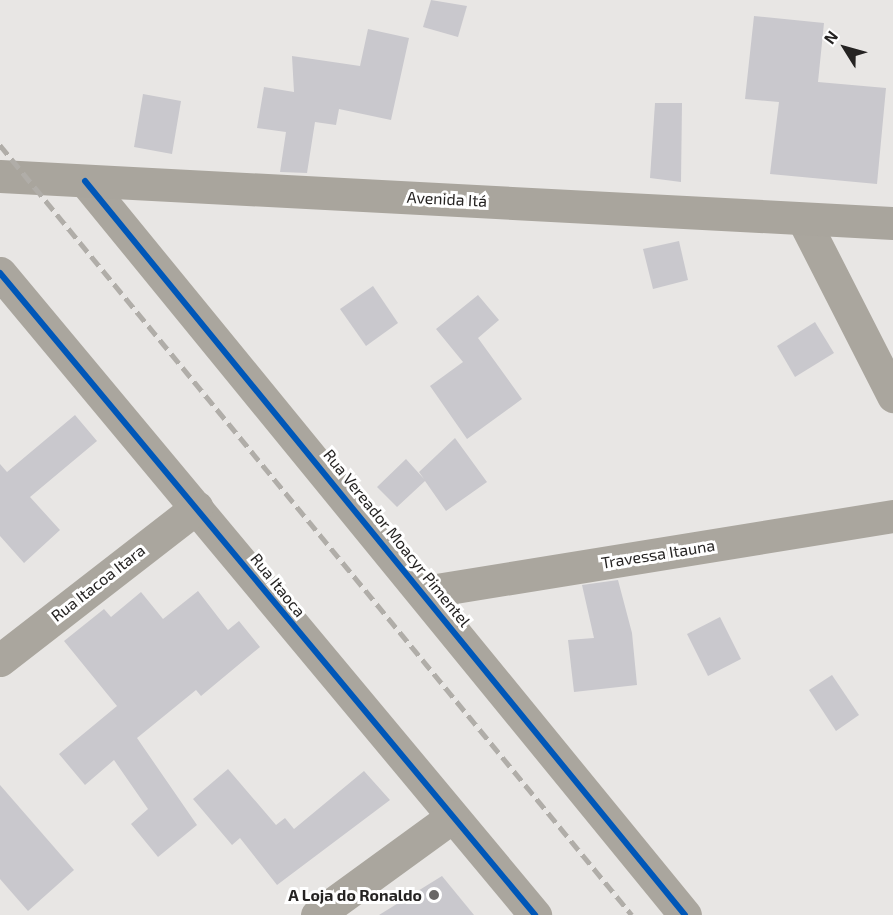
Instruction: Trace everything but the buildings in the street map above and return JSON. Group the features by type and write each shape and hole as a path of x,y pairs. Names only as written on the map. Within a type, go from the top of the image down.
{"main road":[{"name":"Avenida Itá","path":"2,177 893,223"}],"street":[{"name":"Rua Vereador Moacyr Pimentel","path":"85,181 424,592 685,915"},
{"path":"803,219 893,396"},
{"name":"Rua Itaoca","path":"0,273 535,915"},
{"name":"Rua Itacoa Itara","path":"0,660 196,507"},
{"name":"Travessa Itauna","path":"424,592 893,516"},
{"path":"317,915 452,817"}],"railway":[{"path":"0,145 632,915"}],"cycle path":[{"path":"85,181 685,915"},
{"path":"0,273 535,915"}],"place":[{"name":"A Loja do Ronaldo","path":"434,895"}]}
